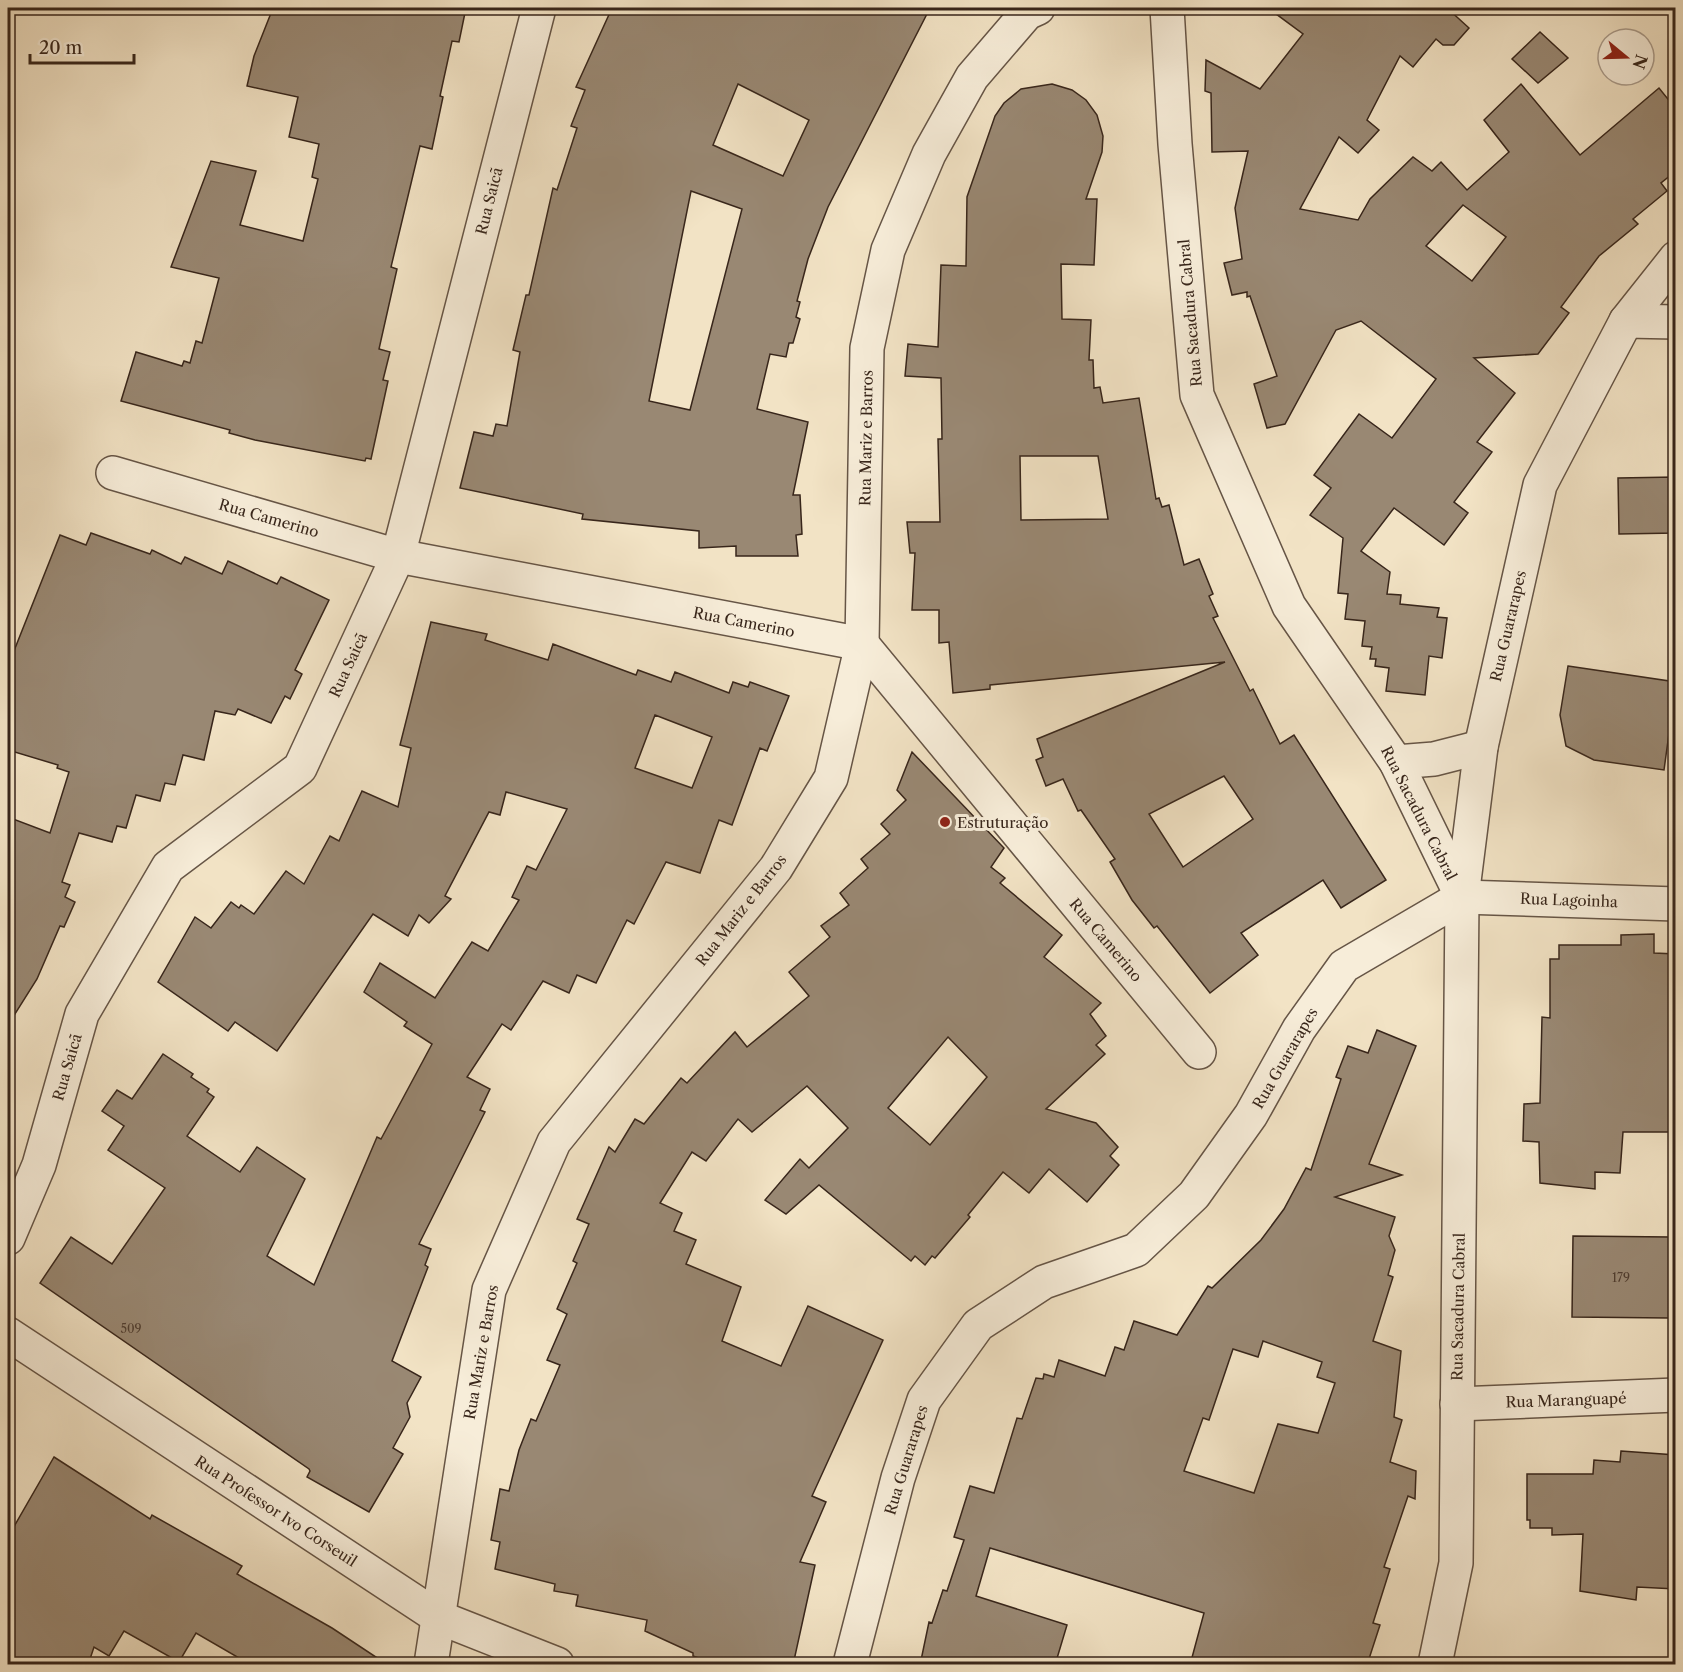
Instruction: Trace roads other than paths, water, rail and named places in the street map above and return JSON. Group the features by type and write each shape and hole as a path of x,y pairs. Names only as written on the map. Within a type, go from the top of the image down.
{"street":[{"name":"Rua Saicã","path":"8,1238 39,1165 82,1014 168,867 300,768 398,556 539,8"},
{"name":"Rua Mariz e Barros","path":"431,1665 489,1290 554,1142 776,868 831,778 862,644 867,348 888,250 929,154 972,77 1027,13 1038,8"},
{"name":"Rua Sacadura Cabral","path":"1167,8 1175,144 1197,395 1289,606 1396,762 1462,897 1456,1563 1435,1665"},
{"name":"Rua Guararapes","path":"850,1665 898,1478 924,1400 978,1325 1044,1282 1136,1250 1194,1196 1251,1115 1299,1029 1344,966 1462,897 1481,747 1540,485 1626,321 1676,258"},
{"path":"1626,321 1676,322"},
{"name":"Rua Camerino","path":"113,473 398,556 862,644 1199,1052"},
{"path":"1396,762 1434,759 1481,747"},
{"name":"Rua Lagoinha","path":"1462,897 1676,904"},
{"name":"Rua Professor Ivo Corseuil","path":"8,1334 438,1617 557,1665"},
{"name":"Rua Maranguapé","path":"1457,1404 1676,1395"}],"place":[{"name":"Estruturação","path":"945,822"}]}
